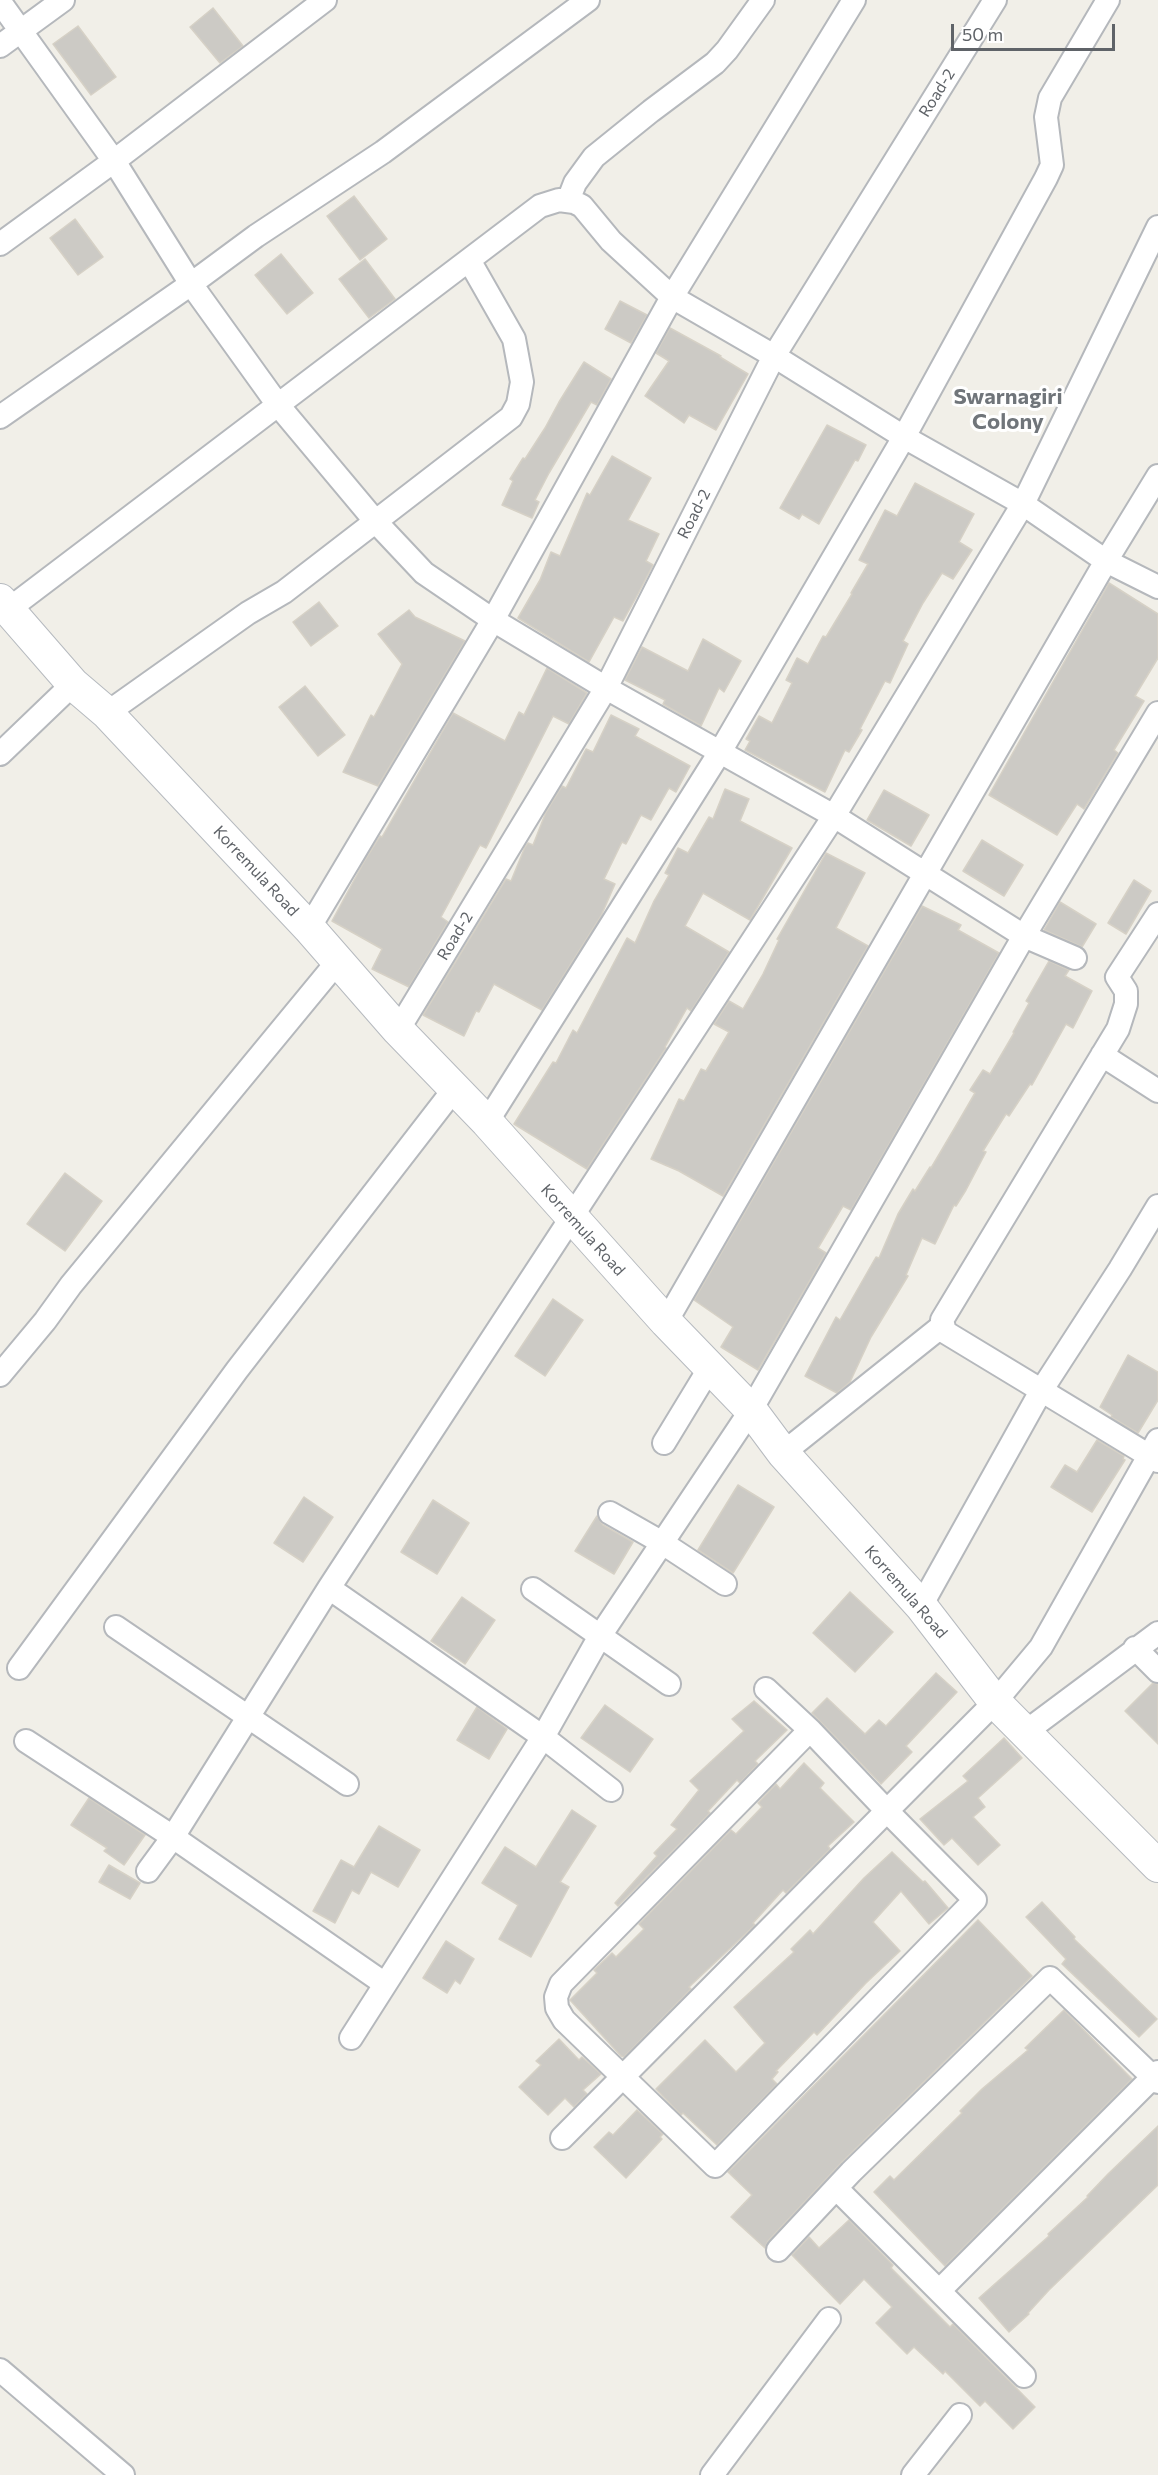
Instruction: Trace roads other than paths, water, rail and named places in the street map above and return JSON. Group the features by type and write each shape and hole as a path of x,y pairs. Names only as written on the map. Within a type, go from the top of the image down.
{"street":[{"path":"0,46 63,0"},
{"path":"0,244 114,161 325,0"},
{"path":"0,417 256,236 383,152 588,0"},
{"path":"568,201 575,183 594,157 715,63 728,50 763,0"},
{"path":"309,928 493,620 672,297 854,0"},
{"name":"Road-2","path":"398,1030 606,688 774,356 995,0"},
{"path":"487,1122 720,752 904,437 1046,178 1052,165 1046,117 1050,98 1108,0"},
{"path":"0,2 114,161 191,284 278,405 376,522 424,573 493,620 606,688 834,816 1024,936 1075,958"},
{"path":"4,605 278,405 540,206 559,200 582,206 611,241 672,297 774,356 904,437 1023,504 1106,561 1158,587"},
{"path":"148,1870 173,1837 329,1588 834,816 1023,504 1158,227"},
{"path":"107,713 248,613 284,592 511,417 518,404 522,382 514,339 469,260"},
{"path":"666,1322 1106,561 1158,476"},
{"name":"Korremula Road","path":"4,605 73,684 107,713 309,928 398,1030 487,1122 709,1369 751,1410 783,1453 921,1606 995,1702 1158,1866"},
{"path":"0,754 73,684"},
{"path":"351,2038 543,1737 600,1636 751,1410 1024,936 1158,713"},
{"path":"562,2138 995,1702 1041,1647 1155,1452 1041,1391 945,1332 942,1326 943,1315 1118,1029 1126,1004 1126,991 1117,977 1158,914"},
{"path":"0,1375 45,1321 78,1276 338,961"},
{"path":"1102,1055 1158,1091"},
{"path":"19,1668 237,1370 455,1088"},
{"path":"921,1606 1041,1391 1158,1206"},
{"path":"783,1453 942,1326"},
{"path":"664,1443 709,1369"},
{"path":"610,1513 661,1542 725,1584"},
{"path":"329,1588 543,1737 611,1790"},
{"path":"533,1589 669,1684"},
{"path":"116,1627 347,1784"},
{"path":"1024,1733 1158,1633"},
{"path":"1136,1648 1158,1671"},
{"path":"766,1689 810,1731 975,1900 715,2166 564,2020 557,2008 556,1997 561,1984 810,1731"},
{"path":"26,1741 173,1837 385,1984"},
{"path":"778,2250 836,2188 1050,1978 1156,2077 940,2290"},
{"path":"836,2188 1024,2376"},
{"path":"712,2475 829,2319"},
{"path":"0,2370 123,2475"},
{"path":"913,2475 960,2415"}],"district":[{"name":"Swarnagiri Colony","path":"1008,410"}]}
